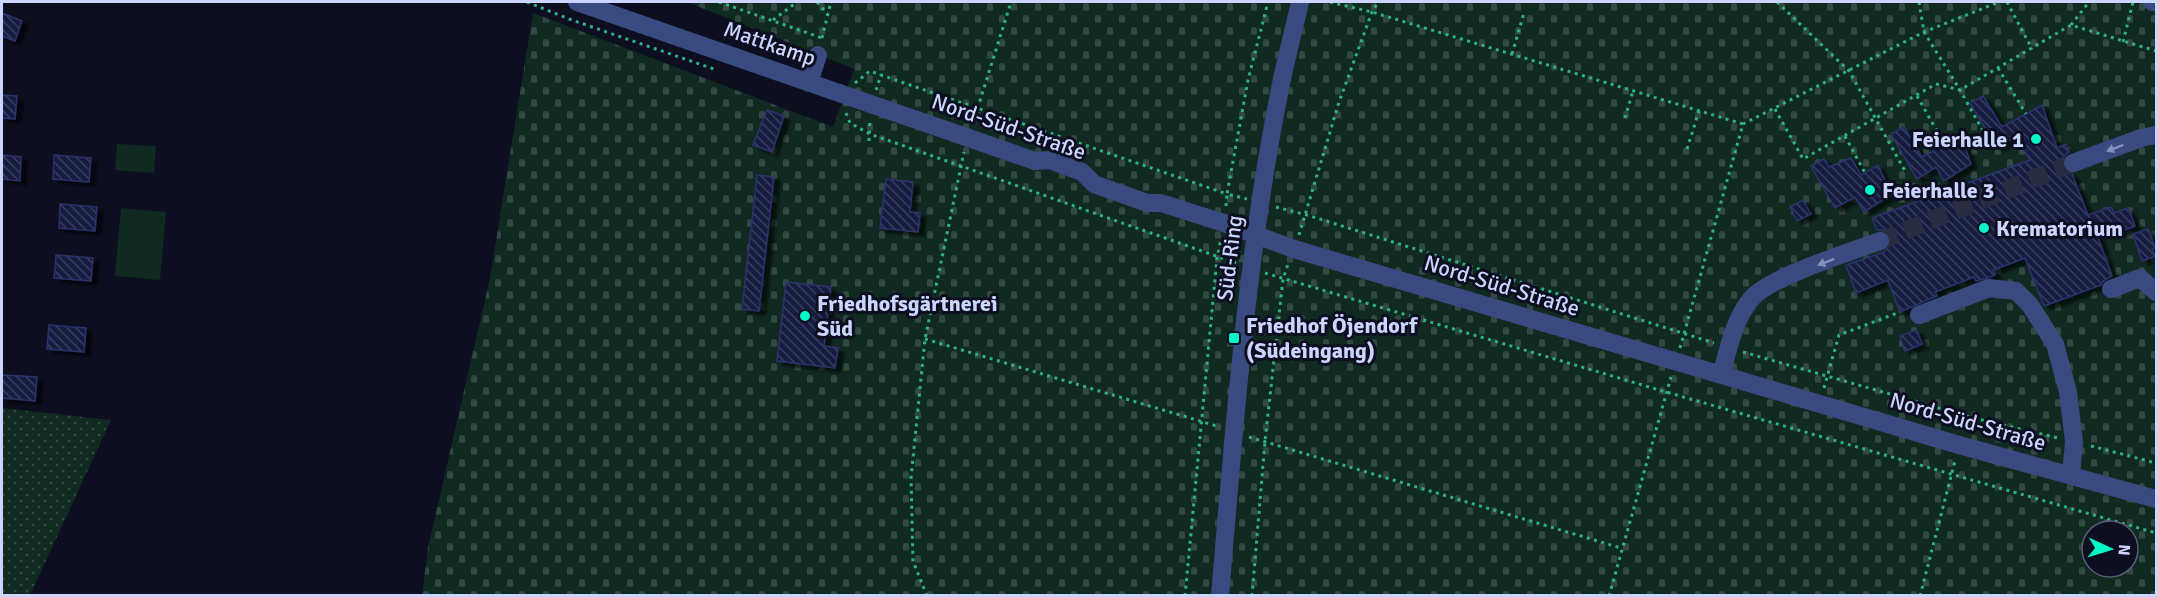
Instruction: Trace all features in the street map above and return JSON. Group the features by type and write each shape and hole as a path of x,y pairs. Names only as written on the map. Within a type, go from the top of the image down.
{"street":[{"name":"Mattkamp","path":"577,2 844,95"},
{"name":"Süd-Ring","path":"1220,596 1251,267 1278,98 1300,2"},
{"path":"809,83 818,55"},
{"name":"Nord-Süd-Straße","path":"844,95 1035,161 1050,160 1082,172 1094,184 1147,202 1161,203 1224,223 1294,249 1959,445 2157,499"},
{"path":"2073,164 2141,138 2157,135"},
{"path":"1721,374 1737,323 1753,297 1775,281 1880,241"},
{"path":"2110,289 2140,278 2157,292"},
{"path":"1919,315 1989,288 2016,291 2030,305 2055,345 2068,392 2074,442 2071,475"}],"path":[{"path":"719,2 822,38 831,2"},
{"path":"773,20 797,2"},
{"path":"817,2 828,15"},
{"path":"927,596 913,561 911,478 925,339 968,138 1011,2"},
{"path":"1185,596 1217,258 1248,80 1268,2"},
{"path":"1330,2 1372,12 1743,124 1924,32 1999,2"},
{"path":"1252,596 1265,441 1283,279 1307,215 1339,102 1372,12 1378,2"},
{"path":"1777,2 1849,71 1905,171"},
{"path":"1919,2 1924,32 1987,138"},
{"path":"2007,2 2032,49"},
{"path":"1775,109 1803,159 1936,84 1960,90 2071,25 2089,2"},
{"path":"2122,42 2133,2"},
{"path":"1512,54 1524,13"},
{"path":"2071,25 2157,51"},
{"path":"1998,68 2026,114"},
{"path":"871,104 881,75 1227,194 1307,215 1684,335 1970,417 2157,463"},
{"path":"1625,118 1633,91"},
{"path":"1917,96 1945,145"},
{"path":"1687,149 1699,111"},
{"path":"1609,596 1743,124"},
{"path":"870,134 1217,258 1283,279 1951,475 2157,532"},
{"path":"1845,136 1864,173"},
{"path":"1819,404 1839,335 1900,312"},
{"path":"925,339 1621,548"},
{"path":"1920,596 1959,445"}],"green space":[{"path":"687,2 2156,2 2156,595 422,596 428,548 490,278 533,13 833,127 854,69"},
{"path":"117,144 156,146 154,173 115,170"},
{"path":"121,208 166,212 160,280 115,276"},
{"path":"2,408 111,420 30,595 2,595"}],"building":[{"path":"2,13 22,21 15,41 2,36"},
{"path":"2,95 17,96 15,119 2,118"},
{"name":"Krematorium","path":"1983,96 2002,127 2042,105 2057,148 2066,144 2069,152 2064,156 2062,166 2066,172 2072,174 2088,215 2111,207 2114,213 2128,208 2135,226 2120,232 2118,227 2097,235 2112,276 2103,281 2101,285 2044,306 2025,258 1993,270 1995,275 1991,277 1976,281 1974,277 1935,292 1937,296 1900,312 1888,280 1856,293 1846,265 1884,252 1891,244 1888,233 1877,230 1872,218 2030,160 2016,136 1997,148 1970,103"},
{"path":"767,110 784,116 772,152 753,145"},
{"path":"1904,127 1922,157 1961,136 1971,164 1944,181 1936,167 1917,179 1891,134"},
{"path":"2,155 21,157 20,181 2,179"},
{"path":"54,155 91,158 89,182 53,179"},
{"path":"1851,158 1861,175 1878,165 1891,195 1864,212 1855,197 1835,208 1811,166 1824,159 1829,167"},
{"path":"757,175 774,177 759,311 742,309"},
{"path":"886,179 913,182 910,212 920,213 918,232 880,228"},
{"path":"1803,200 1811,214 1797,221 1790,207"},
{"path":"60,204 97,207 95,231 59,228"},
{"path":"2148,229 2155,248 2152,249 2155,256 2142,261 2133,234"},
{"path":"56,255 93,258 91,281 54,278"},
{"name":"Friedhofsgärtnerei Süd","path":"786,282 831,287 824,346 838,348 835,368 777,361"},
{"path":"49,325 86,328 84,352 47,349"},
{"path":"1917,330 1922,344 1905,351 1900,336"},
{"path":"2,375 37,377 35,401 2,398"}],"tunnel":[{"path":"1880,241 2073,163"}],"place":[{"name":"Feierhalle 1","path":"2036,139"},
{"name":"Feierhalle 3","path":"1870,190"},
{"name":"Krematorium","path":"1984,228"},
{"name":"Friedhofsgärtnerei Süd","path":"805,316"},
{"name":"Friedhof Öjendorf (Südeingang)","path":"1234,338"}]}
